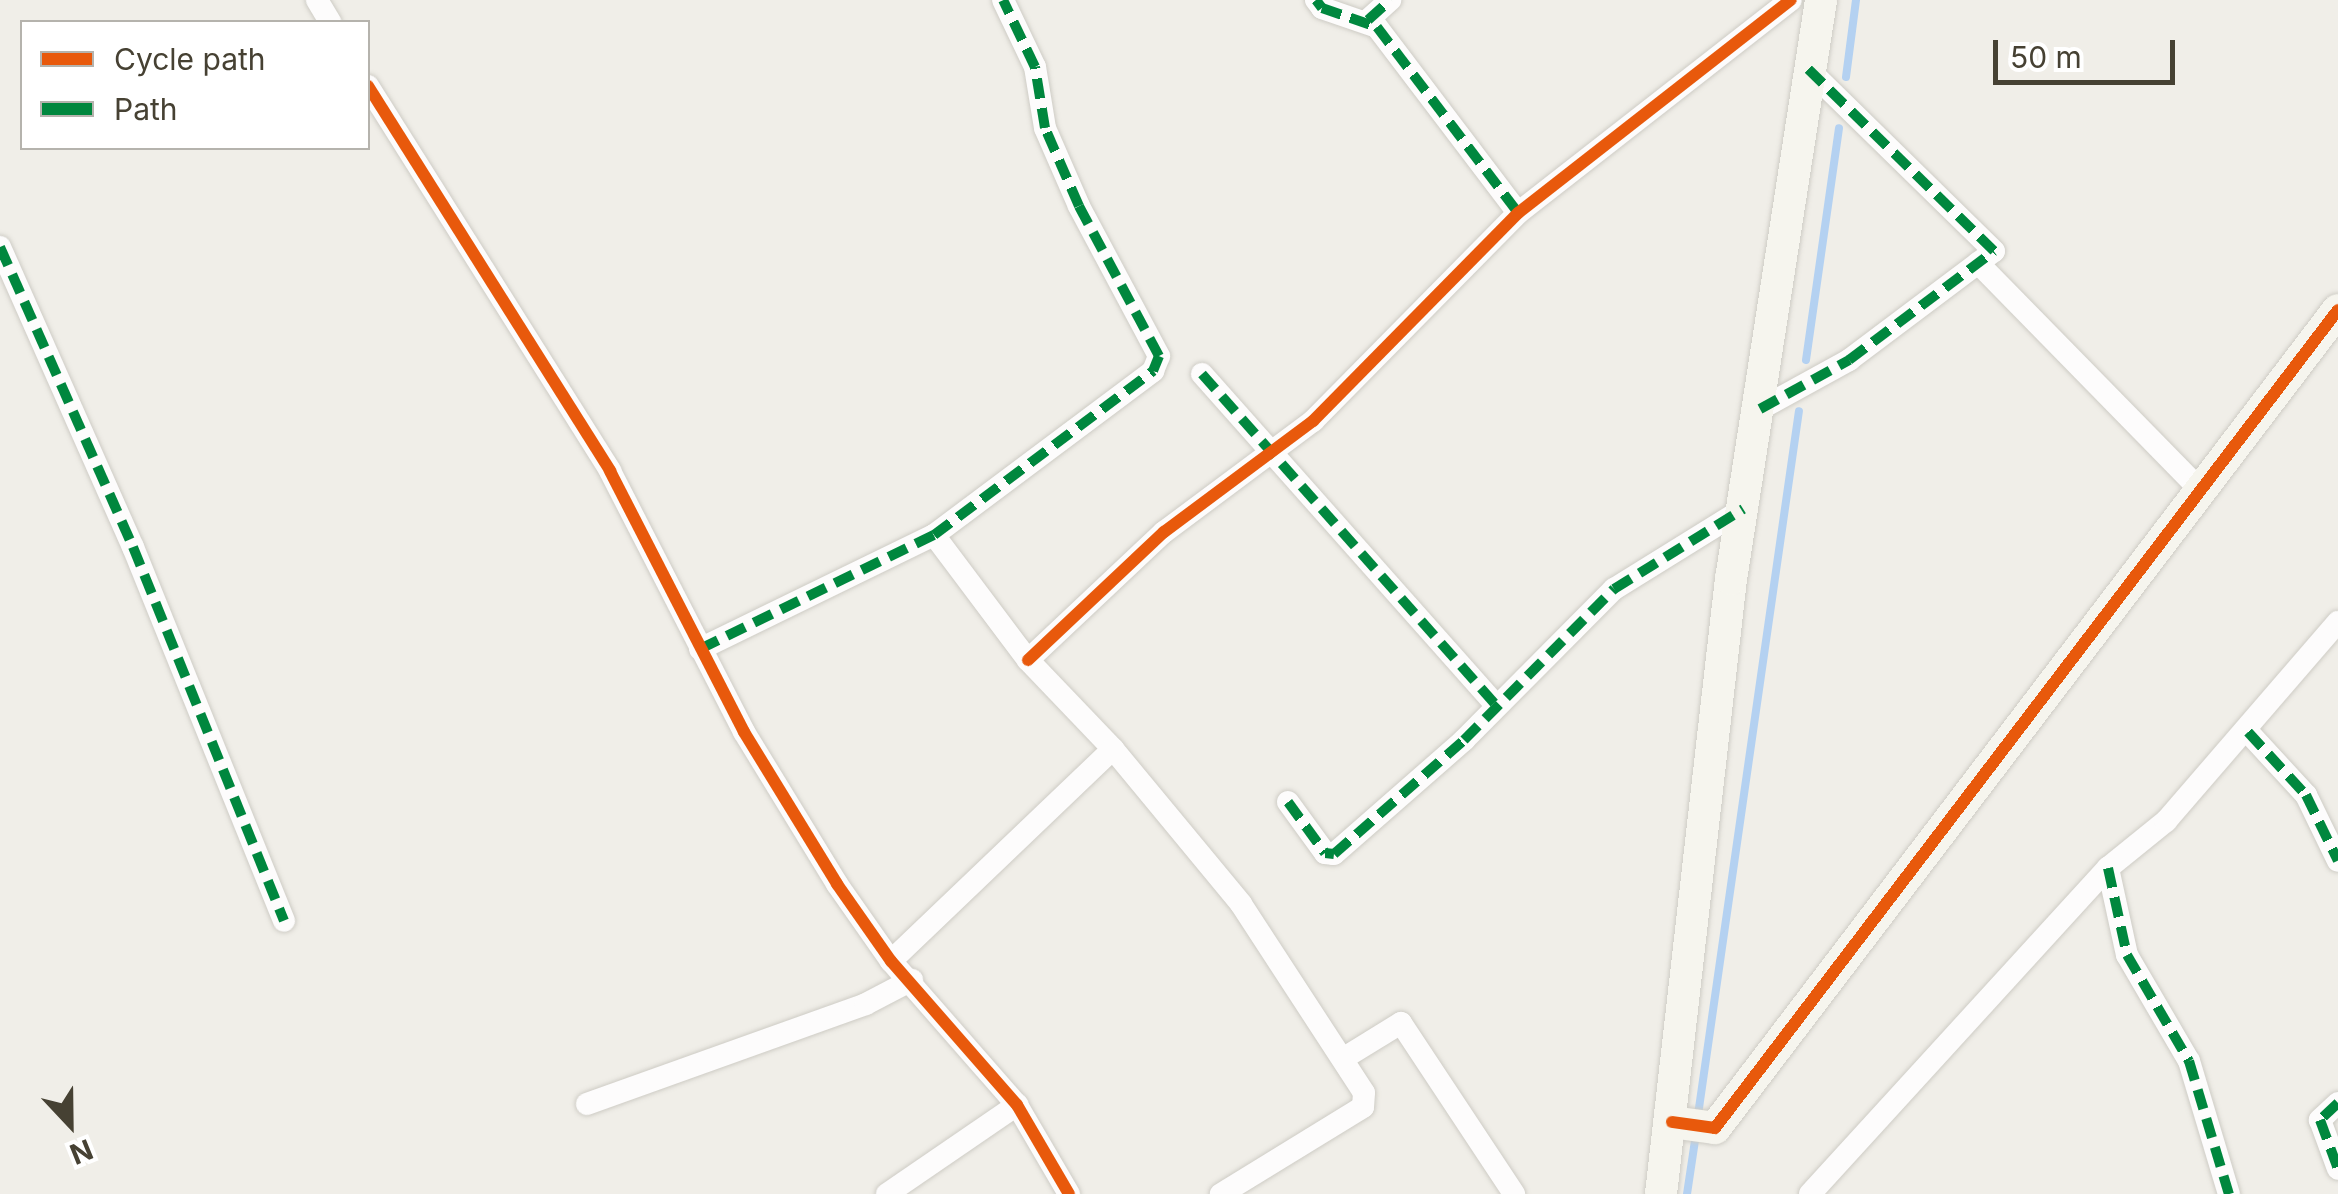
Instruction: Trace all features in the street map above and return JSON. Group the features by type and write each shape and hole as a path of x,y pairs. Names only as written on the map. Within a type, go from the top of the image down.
{"main road":[{"path":"1691,1125 1743,509 1821,0"},
{"path":"1661,1194 1691,1125 2200,490 2338,310"}],"street":[{"path":"700,650 934,536 1153,370 1159,356 1079,206 1045,128 1035,67 1003,0"},
{"path":"1316,0 1322,8 1368,20 1518,213"},
{"path":"1368,20 1390,0"},
{"path":"1028,660 1164,532 1273,454 1518,213 1791,0"},
{"path":"1760,410 1849,360 1994,250 1808,68"},
{"path":"370,89 610,471 700,650 791,810 891,961 912,980 1018,1104 1069,1194"},
{"path":"0,247 133,548 284,921"},
{"path":"1978,262 2200,490"},
{"path":"1202,374 1498,706"},
{"path":"1288,802 1325,853 1334,854 1498,706 1614,589 1743,509"},
{"path":"934,536 1028,660 1113,749 1240,904 1364,1093 1363,1106 1221,1194"},
{"path":"1810,1194 2108,868 2166,821 2248,732 2338,622"},
{"path":"2248,732 2306,795 2338,861"},
{"path":"891,961 1113,749"},
{"path":"2108,868 2127,955 2188,1061 2229,1194"},
{"path":"587,1104 866,1004 912,980"},
{"path":"1344,1058 1401,1023 1514,1194"},
{"path":"2336,1162 2320,1120 2338,1103"},
{"path":"886,1194 1018,1104"}],"waterway":[{"path":"1846,77 1856,0"},
{"path":"1806,360 1839,128"},
{"path":"1698,1115 1799,411"},
{"path":"1687,1194 1696,1134"}],"marked path":[{"path":"700,649 934,535 1153,371 1159,356 1079,206 1045,128 1035,67 1003,0"},
{"path":"1316,0 1322,8 1377,27 1518,213"},
{"path":"1368,20 1390,0"},
{"path":"1760,409 1849,360 1994,251 1808,69"},
{"path":"0,247 133,547 284,921"},
{"path":"1202,374 1497,706"},
{"path":"1288,802 1325,853 1334,854 1464,740 1614,589 1743,509"},
{"path":"2248,732 2306,795 2338,861"},
{"path":"2108,868 2127,955 2189,1061 2229,1194"},
{"path":"2338,1103 2320,1120 2338,1169"}],"cycle path":[{"path":"1028,660 1164,532 1313,421 1518,213 1791,0"},
{"path":"370,89 610,471 744,732 837,884 891,961 1017,1105 1069,1194"},
{"path":"1672,1122 1715,1128 2338,310"}]}
